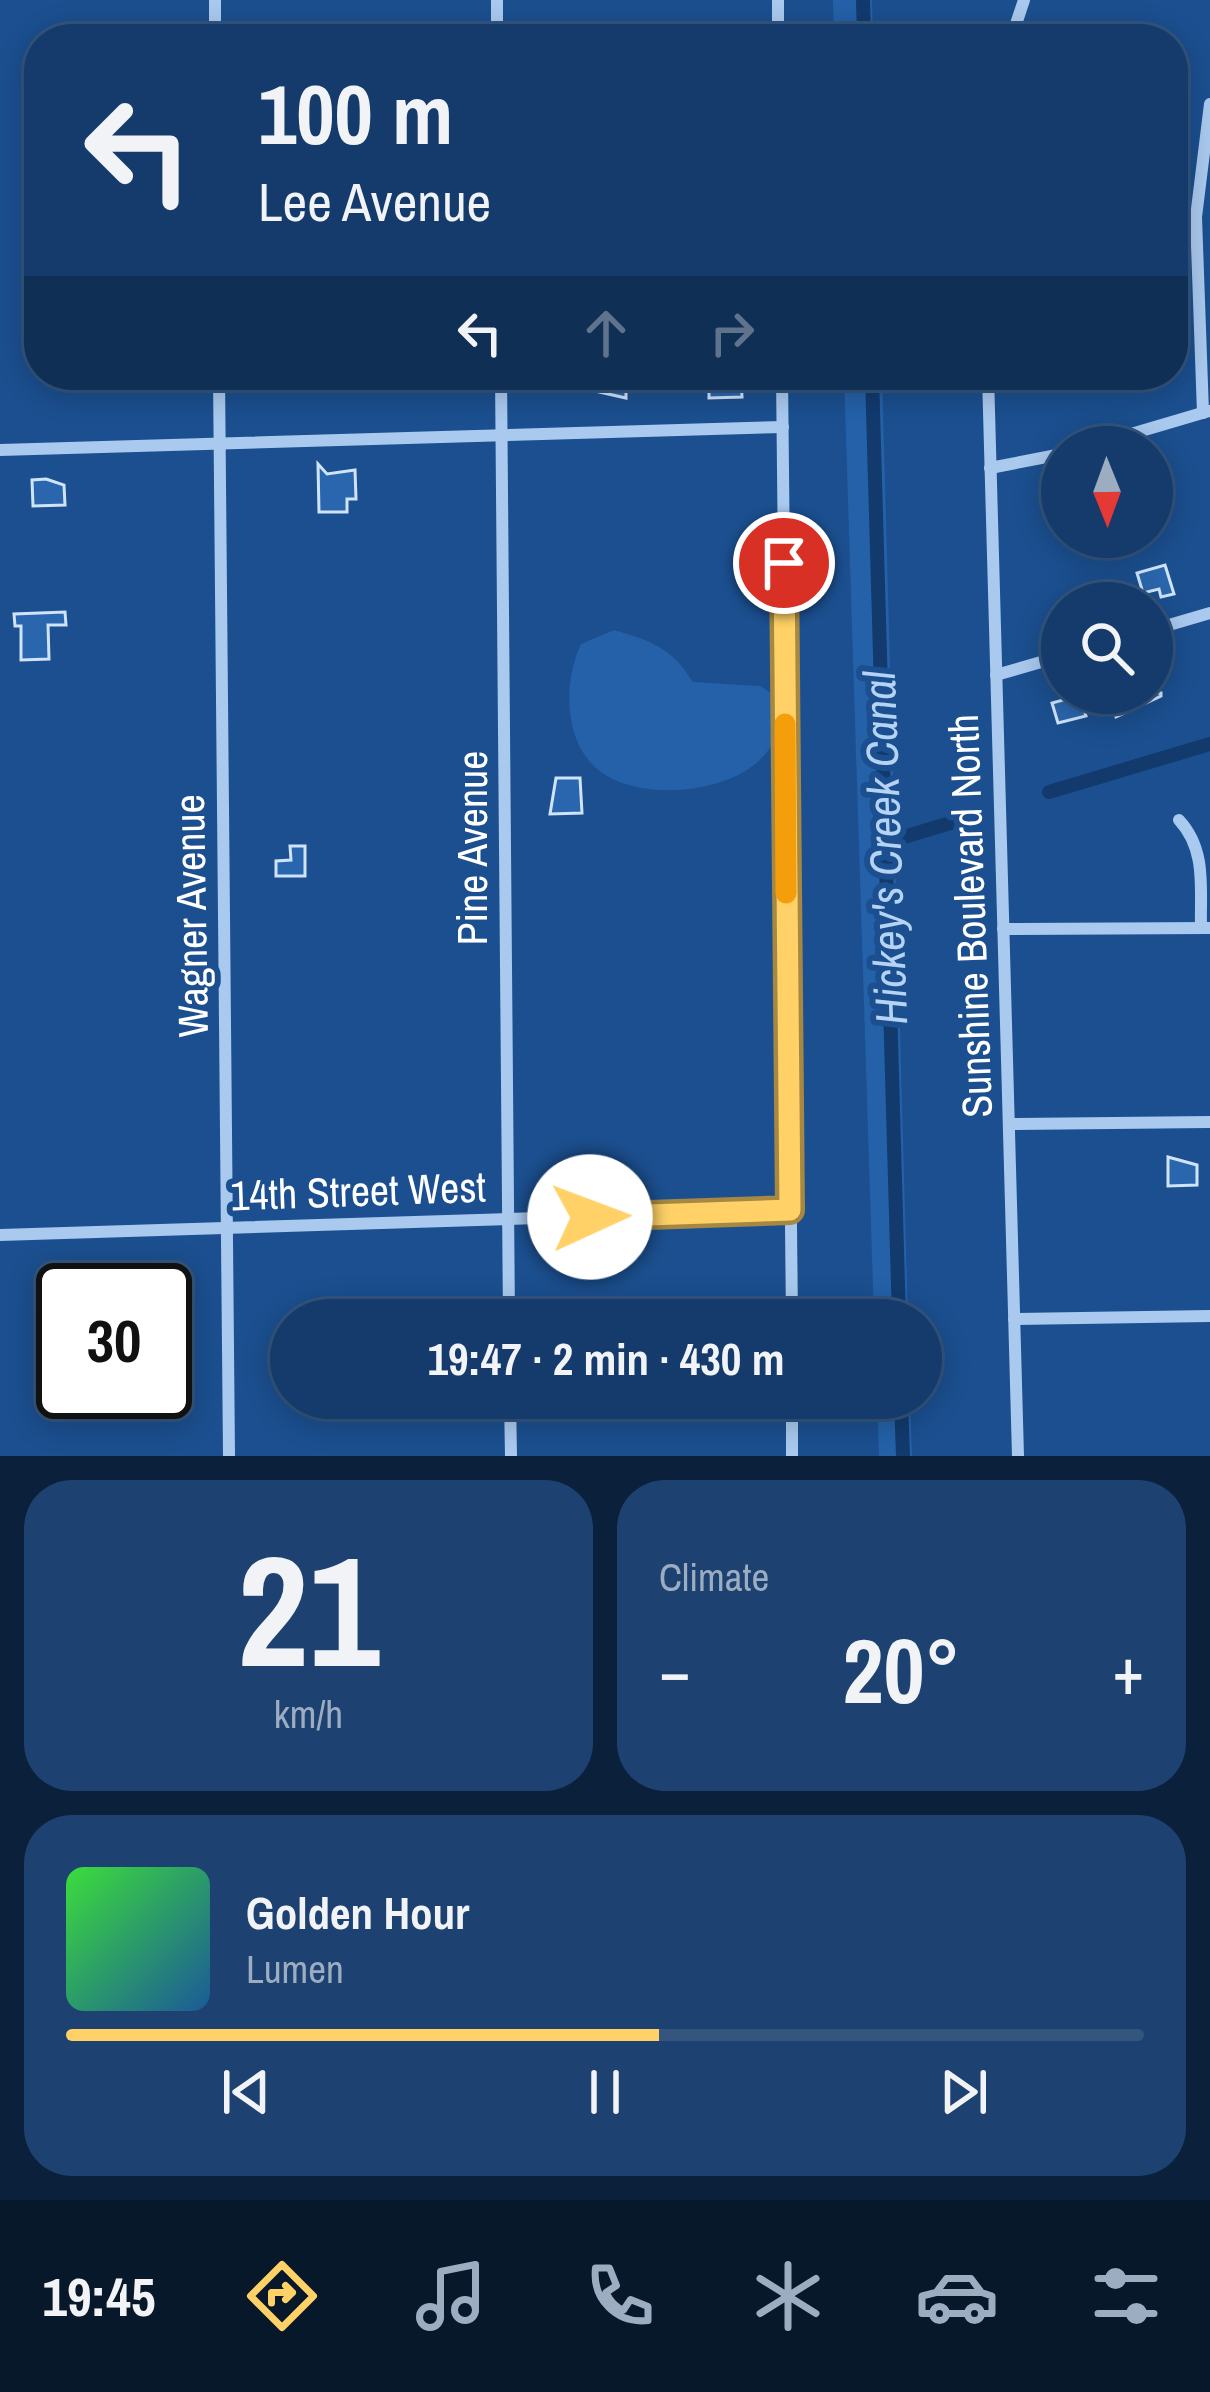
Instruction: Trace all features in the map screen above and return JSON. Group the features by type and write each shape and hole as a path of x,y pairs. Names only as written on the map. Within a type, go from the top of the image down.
{"street":[{"path":"1158,426 1206,412 1196,217 1210,104"},
{"name":"Wagner Avenue","path":"219,390 229,1456"},
{"name":"Pine Avenue","path":"501,390 509,1299"},
{"path":"782,390 792,1299"},
{"name":"Sunshine Boulevard North","path":"988,390 1018,1456"},
{"path":"0,449 783,427"},
{"path":"990,468 1041,458"},
{"path":"1173,624 1210,613"},
{"path":"996,675 1041,662"},
{"path":"1004,929 1205,928 1197,845 1179,820"},
{"path":"1009,1124 1210,1122"},
{"name":"14th Street West","path":"0,1235 790,1210"},
{"path":"1014,1318 1210,1316"},
{"path":"510,1419 511,1456"},
{"path":"792,1419 792,1456"}],"shaded area":[{"path":"833,0 872,0 873,24 834,24"},
{"path":"844,390 882,390 907,1299 873,1299"},
{"path":"614,630 660,647 693,682 760,686 776,696 778,729 766,753 728,779 677,790 627,785 592,765 574,733 571,678 581,644"},
{"path":"878,1419 911,1419 912,1456 879,1456"}],"building":[{"path":"626,390 626,398 595,391"},
{"path":"709,390 742,390 742,397 709,398"},
{"path":"318,464 327,474 355,470 356,499 347,499 347,512 319,512"},
{"path":"32,480 64,485 65,505 33,506"},
{"path":"1165,565 1170,582 1140,582 1137,573"},
{"path":"65,612 66,625 48,625 49,659 21,660 21,626 15,626 14,614"},
{"path":"1055,714 1086,716 1058,723"},
{"path":"556,778 580,778 582,813 550,814"},
{"path":"290,846 305,846 305,876 276,876 276,861 291,860"},
{"path":"1168,1157 1197,1165 1197,1185 1168,1186"}],"waterway":[{"name":"Hickey's Creek Canal","path":"863,0 864,24"},
{"name":"Hickey's Creek Canal","path":"872,390 898,1299"},
{"path":"1049,792 1210,744"},
{"path":"884,843 957,821"},
{"name":"Hickey's Creek Canal","path":"902,1419 903,1456"}],"slow traffic":[{"path":"785,724 786,893"}],"route":[{"path":"590,1217 790,1210 784,563"}]}
